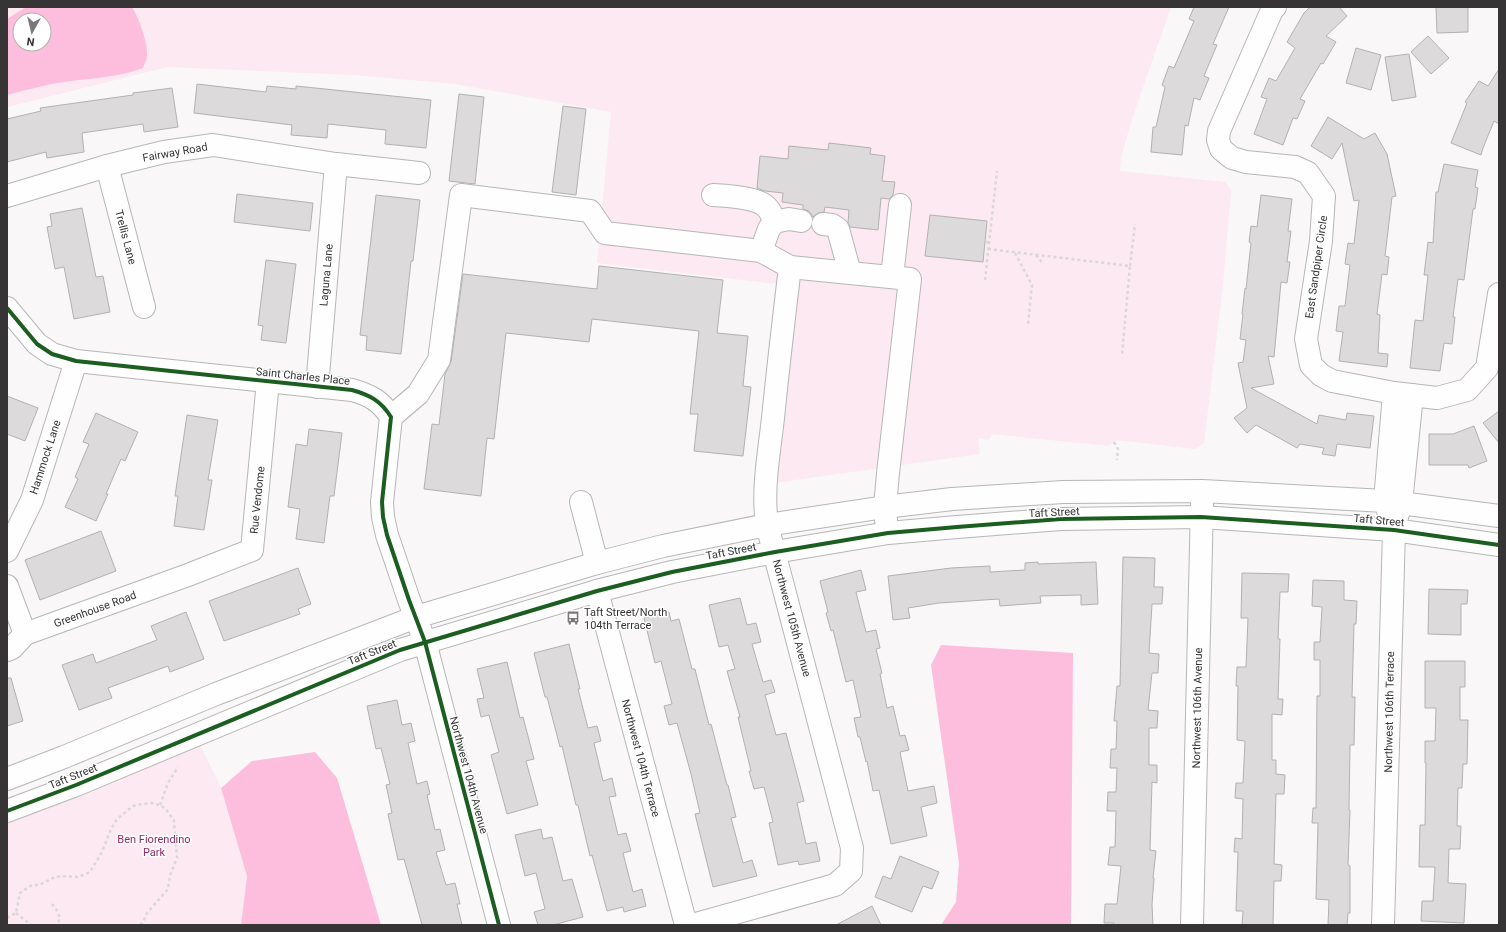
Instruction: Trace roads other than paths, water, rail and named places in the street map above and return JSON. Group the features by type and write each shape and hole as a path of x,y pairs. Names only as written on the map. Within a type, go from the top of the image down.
{"street":[{"name":"East Sandpiper Circle","path":"1275,7 1272,10 1219,130 1218,140 1221,148 1232,158 1246,162 1295,167 1308,173 1324,196 1321,240 1306,339 1311,365 1321,375 1332,381 1403,394 1436,398 1467,390 1487,368 1499,294"},
{"name":"Fairway Road","path":"7,196 107,166 164,152 213,145 336,164 419,173"},
{"name":"Laguna Lane","path":"317,387 336,164"},
{"name":"Trellis Lane","path":"107,166 144,307"},
{"path":"420,630 387,535 383,517 382,502 391,417 418,394 439,360 461,194 590,211 605,232 761,251 790,267 910,279 885,506 888,533"},
{"path":"713,195 741,198 764,205 771,213 774,222"},
{"path":"892,277 900,205"},
{"path":"761,251 769,229 774,222 789,219 801,221"},
{"path":"823,224 832,225 838,228 850,273"},
{"name":"Northwest 105th Avenue","path":"692,925 835,885 851,871 852,848 767,525 765,510 765,491 790,267"},
{"name":"Saint Charles Place","path":"7,308 37,344 52,354 76,361 268,381 362,393 375,399 384,406 391,417"},
{"name":"Hammock Lane","path":"7,551 32,500 76,361"},
{"name":"Rue Vendome","path":"188,575 252,550 268,381"},
{"path":"1393,502 1403,394"},
{"name":"Taft Street","path":"7,779 216,694 420,630 597,563 663,546 767,525 885,506 952,499 1063,492 1202,491 1393,502 1499,516"},
{"name":"Northwest 106th Avenue","path":"1192,925 1202,491"},
{"path":"580,502 597,563"},
{"name":"Northwest 106th Terrace","path":"1383,925 1394,530 1393,502"},
{"name":"Taft Street","path":"7,811 76,785 400,650 420,630 597,591 672,572 775,552 888,533 1061,519 1201,518 1394,530 1499,545"},
{"name":"Greenhouse Road","path":"7,650 12,648 25,634 188,575"},
{"path":"7,586 25,634"},
{"name":"Northwest 104th Terrace","path":"597,591 686,925"},
{"name":"Northwest 104th Avenue","path":"420,630 500,925"}],"place":[{"name":"Taft Street/North 104th Terrace","path":"573,618"}],"park label":[{"name":"Ben Fiorendino Park","path":"154,845"}]}
